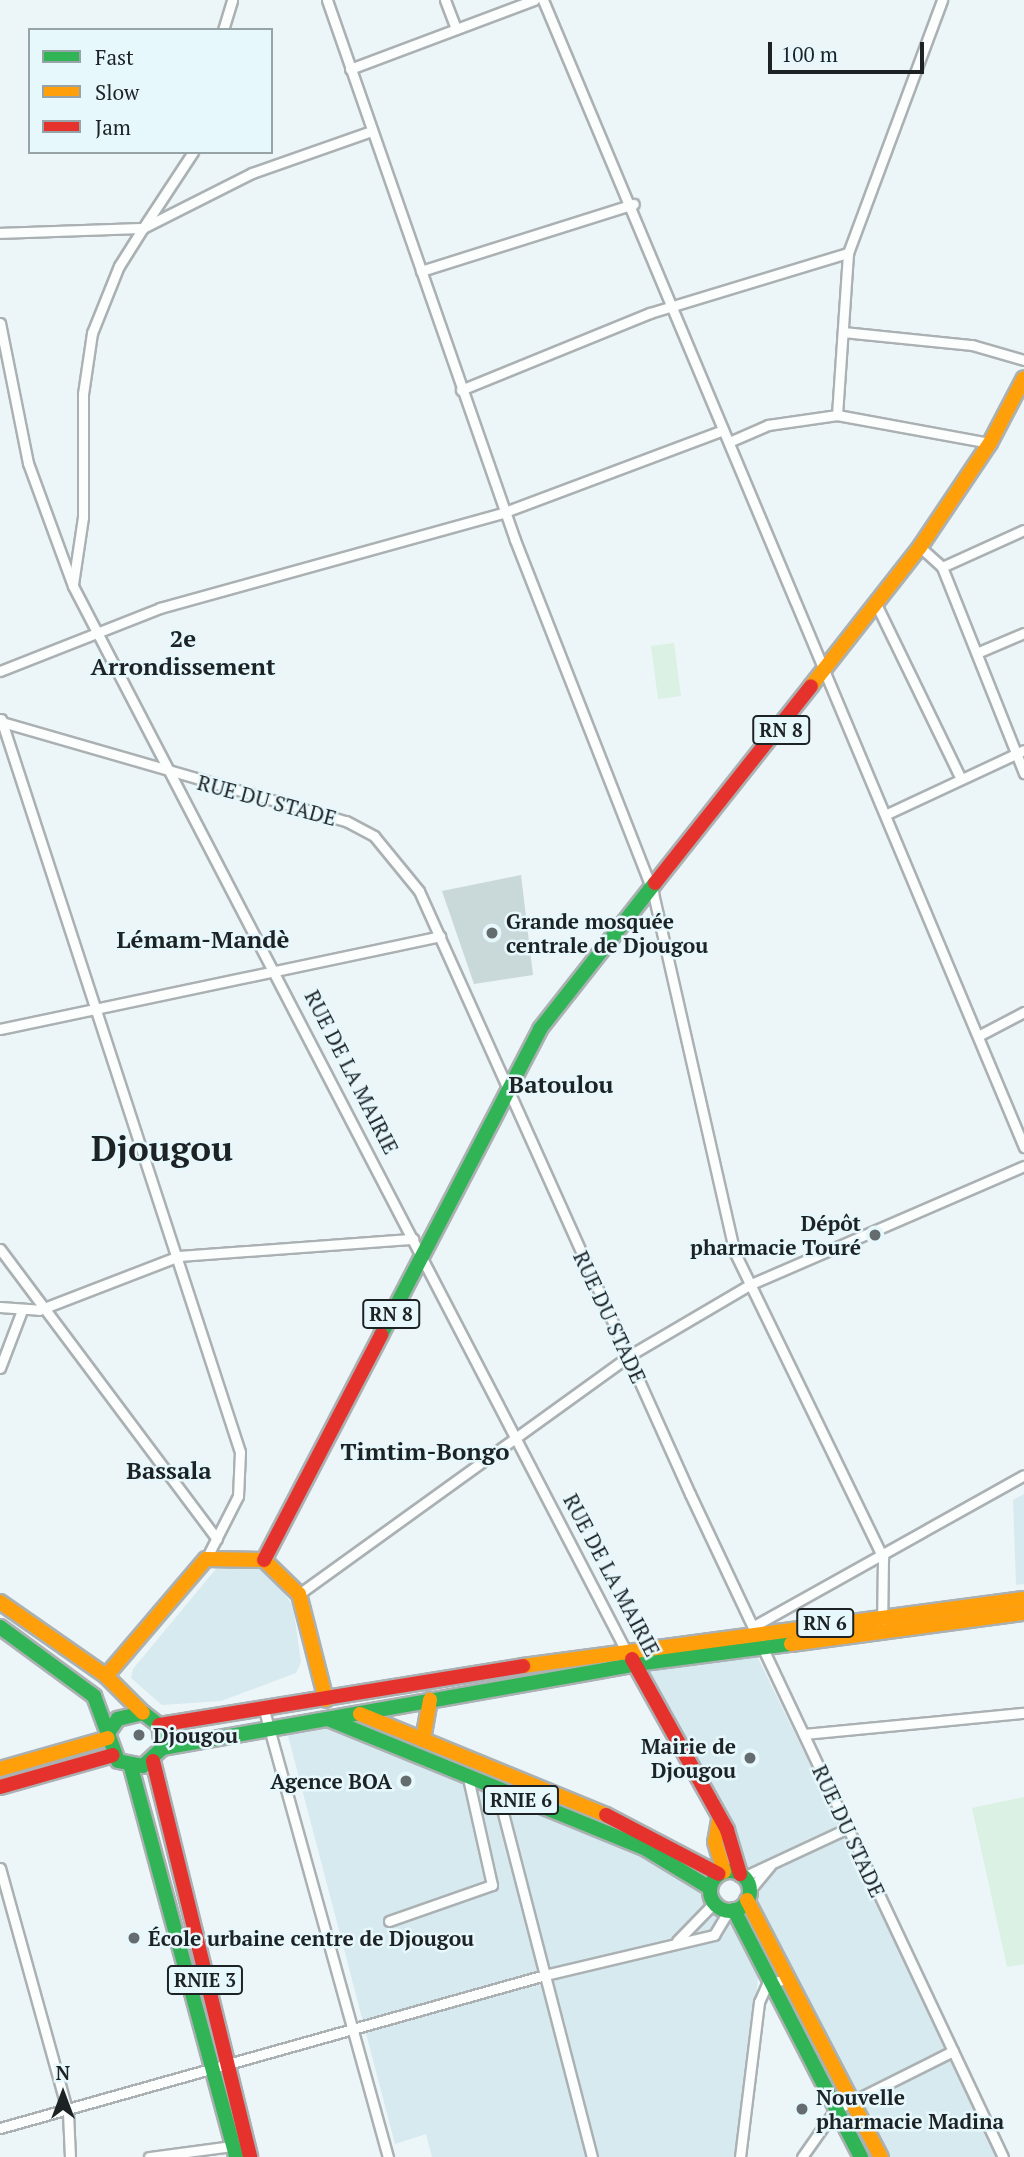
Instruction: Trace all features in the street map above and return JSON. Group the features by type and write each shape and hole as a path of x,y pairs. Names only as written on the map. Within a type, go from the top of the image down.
{"main road":[{"name":"RN 8","path":"264,1560 540,1029 653,893 877,606 990,443 1024,378"},
{"path":"0,1602 106,1676 159,1725 326,1700 299,1594 264,1560 206,1559 106,1676"},
{"name":"RN 6","path":"884,1622 1024,1599"},
{"name":"RN 6","path":"326,1700 625,1649 884,1622 1024,1613"},
{"path":"0,1627 86,1688 109,1734 113,1755 131,1767 153,1761 162,1748 159,1725"},
{"name":"RN 6","path":"327,1719 636,1664 758,1634"},
{"name":"RUE DE LA MAIRIE","path":"625,1649 636,1664 719,1820 742,1876"},
{"name":"RNIE 6","path":"326,1700 497,1769 672,1845 722,1873"},
{"path":"423,1740 430,1700"},
{"path":"0,1769 109,1734 118,1719 143,1713"},
{"path":"162,1748 269,1727 327,1719"},
{"name":"RNIE 6","path":"327,1719 660,1855 710,1888"},
{"path":"0,1787 113,1755"},
{"name":"RNIE 3","path":"153,1761 250,2157"},
{"name":"RNIE 3","path":"131,1767 235,2152"},
{"name":"RUE DE LA MAIRIE","path":"719,1820 715,1842 722,1873"},
{"path":"861,2157 767,1984 732,1910 714,1903 710,1888 722,1873 742,1876 748,1896 786,1979 881,2157"},
{"path":"732,1910 748,1896"}],"street":[{"path":"224,28 232,0"},
{"path":"327,0 505,512 653,893 736,1253 883,1558 884,1622"},
{"path":"445,0 456,29"},
{"path":"350,69 534,0"},
{"path":"543,0 634,204 723,430 829,670 1024,1147"},
{"path":"837,415 848,253 942,0"},
{"path":"0,233 142,228 252,173 372,131"},
{"path":"73,586 83,517 83,394 92,333 118,266 192,154"},
{"path":"421,271 634,204"},
{"path":"461,390 674,307 848,253"},
{"name":"RUE DE LA MAIRIE","path":"0,323 28,463 73,586 276,967 516,1441 625,1649"},
{"path":"843,332 972,345 1024,360"},
{"path":"729,442 798,417 837,415 990,443"},
{"path":"0,671 96,629 505,512 723,430"},
{"path":"942,566 1024,530"},
{"path":"920,547 942,566 1020,752 1024,773"},
{"path":"877,606 961,779"},
{"path":"979,652 1024,633"},
{"path":"1,720 179,1256 240,1452 238,1496 206,1559"},
{"name":"RUE DU STADE","path":"1,720 172,775 304,808 374,836 419,891 507,1089 804,1734 1003,2157"},
{"path":"887,814 1020,752"},
{"path":"0,1029 276,967 440,936"},
{"path":"980,1035 1024,1012"},
{"path":"299,1594 516,1441 630,1355 751,1284 1024,1166"},
{"path":"0,1307 39,1310 179,1256 413,1239"},
{"path":"0,1249 39,1310 217,1539"},
{"path":"0,1368 22,1310"},
{"path":"758,1634 1024,1475"},
{"path":"264,1710 388,2157"},
{"path":"804,1734 1024,1713"},
{"path":"497,1769 496,1790 592,2157"},
{"path":"389,1921 492,1885 468,1778"},
{"path":"742,1876 770,1866 848,1828"},
{"path":"748,1896 770,1866"},
{"path":"0,1868 68,2113 70,2157"},
{"path":"676,1942 714,1903"},
{"path":"0,2128 68,2113 228,2064 545,1975 714,1935 732,1910"},
{"path":"740,2157 757,2015 767,1984 786,1979"},
{"path":"802,2157 835,2110 953,2051"},
{"path":"149,2157 235,2152"}],"shaded area":[{"path":"1024,1494 1024,1584 1016,1585 1013,1500"},
{"path":"220,1564 257,1566 279,1585 293,1606 301,1662 296,1673 221,1701 162,1705 131,1678 133,1669"},
{"path":"755,1652 944,2040 996,2157 886,2157 844,2089 650,1672"},
{"path":"322,1722 652,1853 722,1897 759,1971 736,2157 432,2157 426,2134 395,2144 286,1728"}],"green space":[{"path":"674,643 681,696 658,699 651,646"},
{"path":"1024,1797 1024,1964 1007,1967 972,1808"}],"building":[{"name":"Grande mosquée centrale de Djougou","path":"521,875 533,975 474,984 442,891"}],"traffic: fast":[{"path":"381,1335 540,1029 655,883"},
{"path":"0,1627 94,1696 118,1761 143,1766 162,1748 159,1725 143,1713 118,1719 110,1730"},
{"path":"162,1748 636,1664 791,1644"},
{"path":"328,1719 646,1849 710,1888"},
{"path":"131,1767 236,2157"},
{"path":"730,1871 744,1877 750,1891 744,1905 730,1911 716,1905 710,1891 716,1877 730,1871"},
{"path":"734,1910 861,2157"}],"traffic: slow":[{"path":"811,686 920,547 990,443 1024,378"},
{"path":"106,1676 206,1559 264,1560 299,1594 326,1700"},
{"path":"523,1666 1024,1599"},
{"path":"0,1602 106,1676 143,1713"},
{"path":"791,1644 1024,1613"},
{"path":"423,1740 430,1700"},
{"path":"360,1714 606,1815"},
{"path":"0,1769 108,1738"},
{"path":"719,1820 715,1842 724,1872"},
{"path":"747,1900 881,2157"}],"traffic: jam":[{"path":"655,883 811,686"},
{"path":"264,1560 381,1335"},
{"path":"632,1659 727,1830 740,1874"},
{"path":"159,1725 523,1666"},
{"path":"0,1787 113,1755"},
{"path":"153,1761 250,2157"},
{"path":"606,1815 719,1874"}],"place":[{"name":"Grande mosquée centrale de Djougou","path":"492,933"},
{"name":"Dépôt pharmacie Touré","path":"875,1235"},
{"name":"Djougou","path":"139,1735"},
{"name":"Mairie de Djougou","path":"750,1758"},
{"name":"Agence BOA","path":"406,1781"},
{"name":"École urbaine centre de Djougou","path":"134,1938"},
{"name":"Nouvelle pharmacie Madina","path":"802,2109"}],"district":[{"name":"2e Arrondissement","path":"183,653"},
{"name":"Lémam-Mandè","path":"203,940"},
{"name":"Batoulou","path":"561,1085"},
{"name":"Djougou","path":"162,1148"},
{"name":"Timtim-Bongo","path":"425,1452"},
{"name":"Bassala","path":"169,1471"}]}
